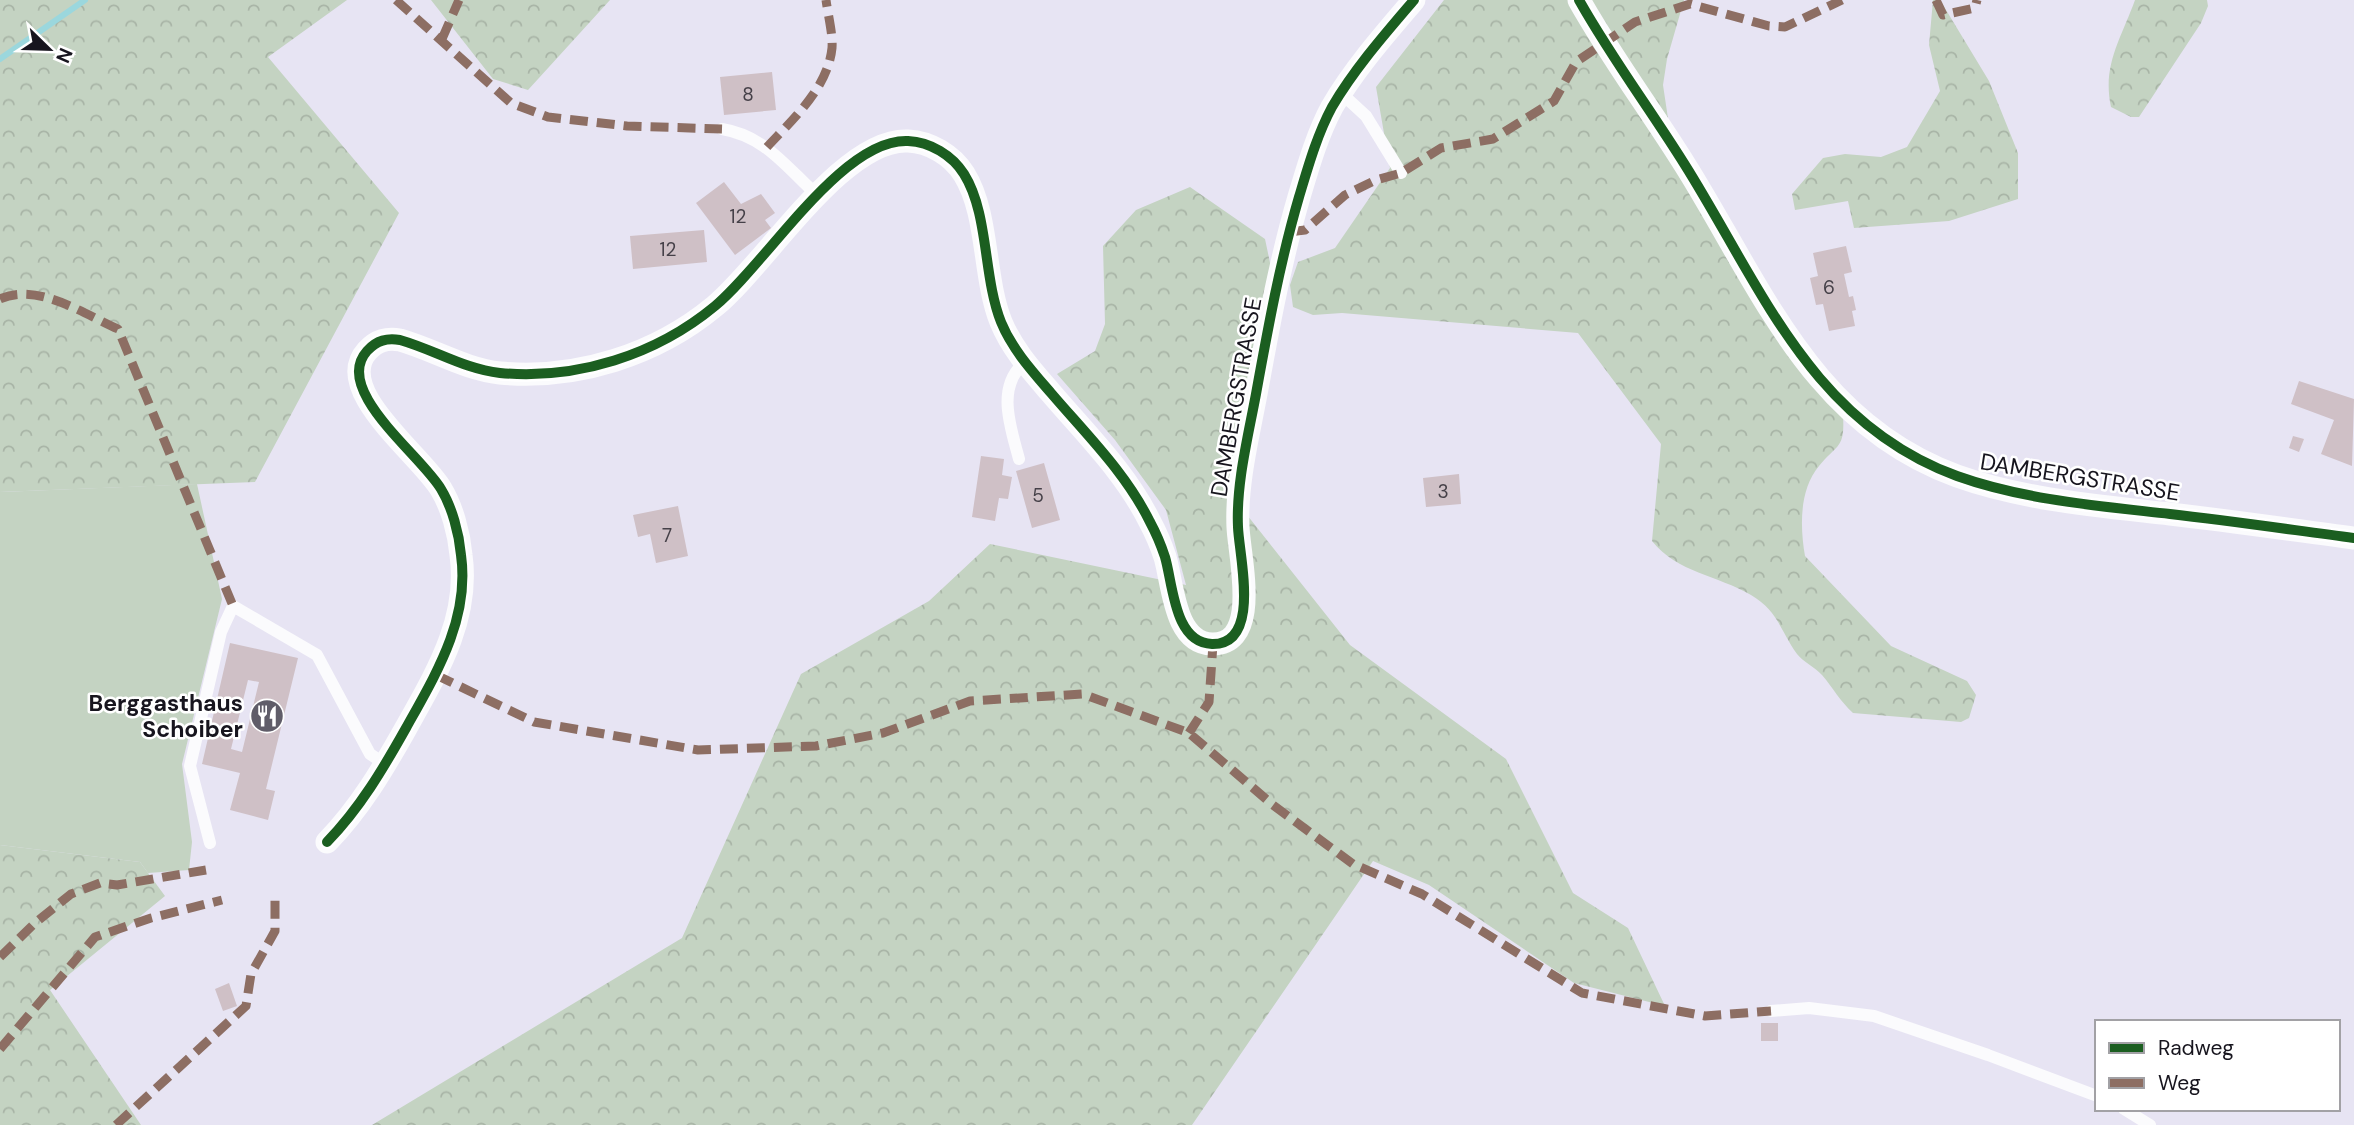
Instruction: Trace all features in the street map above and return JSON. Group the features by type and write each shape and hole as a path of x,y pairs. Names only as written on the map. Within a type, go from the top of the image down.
{"street":[{"name":"DAMBERGSTRASSE","path":"327,842 346,822 385,764 450,644 463,584 461,554 454,520 443,491 425,465 368,403 359,386 358,376 358,367 364,354 374,343 387,338 400,340 475,369 534,373 577,369 631,356 654,346 716,305 746,276 842,169 866,152 885,144 908,141 929,146 947,155 961,169 971,187 1000,319 1025,362 1136,496 1164,555 1180,619 1189,633 1213,644 1226,640 1237,631 1244,615 1237,518 1271,311 1309,163 1331,110 1363,61 1414,0"},
{"name":"DAMBERGSTRASSE","path":"1579,0 1604,45 1685,165 1796,352 1833,395 1885,439 1925,463 1957,476 2032,495 2354,538"}],"lane":[{"path":"1342,93 1366,116 1401,173"},
{"path":"722,129 743,132 760,141 817,195"},
{"path":"1019,459 1010,423 1008,391 1017,369 1025,362"},
{"path":"210,843 190,766 221,632 233,606 317,655 370,754 385,764"},
{"path":"1771,1011 1809,1008 1874,1017 1988,1055 2095,1095"},
{"path":"2127,1111 2150,1125"}],"green space":[{"path":"0,0 347,0 268,57 399,213 255,482 0,492"},
{"path":"431,0 610,0 528,90 493,79"},
{"path":"1444,0 1684,0 1667,59 1663,85 1669,125 1843,415 1843,434 1839,445 1812,476 1804,497 1802,533 1805,556 1891,646 1967,681 1976,695 1969,718 1961,722 1853,713 1822,675 1797,654 1773,614 1760,601 1738,588 1686,567 1662,552 1652,541 1661,444 1578,333 1342,313 1313,315 1293,307 1290,285 1298,262 1335,248 1390,168 1376,87"},
{"path":"1933,0 1940,0 1989,81 2018,153 2018,199 1949,221 1854,228 1848,201 1795,210 1792,194 1823,158 1845,154 1881,157 1907,147 1940,91 1929,45"},
{"path":"2135,0 2207,0 2208,6 2201,23 2139,117 2131,117 2111,107 2109,78 2114,52"},
{"path":"1190,187 1265,239 1272,272 1236,501 1350,645 1506,759 1573,893 1628,928 1665,1006 1574,983 1429,885 1373,861 1192,1125 372,1125 682,938 801,674 929,601 990,544 1186,585 1166,510 1115,440 1057,374 1095,351 1105,324 1103,246 1136,210"},
{"path":"197,484 222,599 182,764 192,842 189,870 148,873 140,862 0,845 0,492"},
{"path":"0,845 140,862 165,896 50,990 141,1125 0,1125"}],"building":[{"path":"772,72 776,110 724,115 720,77"},
{"path":"724,182 741,204 761,194 775,213 765,220 771,228 735,255 696,203"},
{"path":"704,230 707,262 633,269 630,236"},
{"path":"1846,246 1852,272 1844,274 1849,297 1853,296 1856,310 1852,311 1855,326 1829,331 1823,304 1816,305 1810,278 1818,276 1813,253"},
{"path":"2299,381 2354,399 2352,466 2321,454 2334,420 2291,404"},
{"path":"2293,436 2304,439 2299,452 2289,448"},
{"path":"981,456 1004,459 1002,475 1012,477 1008,499 999,498 995,521 972,517"},
{"path":"1044,463 1060,520 1032,528 1016,471"},
{"path":"1459,474 1461,504 1426,507 1423,478"},
{"path":"678,506 688,556 656,563 650,534 638,537 633,515"},
{"name":"Berggasthaus Schoiber","path":"230,643 298,658 266,789 275,791 268,820 230,810 240,773 202,764","holes":["248,680 259,682 242,752 231,749"]},
{"path":"229,983 237,1006 223,1011 215,989"},
{"path":"1761,1023 1778,1023 1778,1041 1761,1041"}],"waterway":[{"path":"0,59 85,0"}],"marked path":[{"path":"396,0 511,103 548,117 627,126 722,129"},
{"path":"442,39 459,0"},
{"path":"767,147 807,102 824,77 832,48 826,0"},
{"path":"1289,232 1305,230 1345,195 1376,180 1401,173 1441,148 1493,139 1554,101 1576,62 1635,22 1690,4 1769,26 1785,27 1842,0"},
{"path":"1936,0 1943,15 1975,8 1977,0"},
{"path":"0,299 29,294 45,297 118,329 233,606"},
{"path":"1189,733 1209,702 1213,644"},
{"path":"436,675 534,722 698,750 816,746 883,733 970,701 1083,694 1189,733 1273,805 1353,864 1422,894 1582,993 1705,1016 1771,1011"},
{"path":"0,957 35,923 71,894 100,883 117,885 206,870"},
{"path":"116,1125 246,1006 251,974 275,931 275,899"},
{"path":"0,1049 95,937 151,918 222,900"}],"cycle path":[{"path":"327,842 370,788 429,687 455,624 462,579 459,538 445,496 431,475 383,422 361,384 359,367 367,351 382,341 400,340 474,368 500,373 529,374 586,368 641,351 692,323 715,306 831,181 857,160 883,146 908,141 924,144 947,155 964,174 978,208 995,304 1011,341 1030,368 1117,470 1140,504 1162,548 1177,610 1190,634 1199,641 1212,644 1228,640 1237,630 1244,597 1238,527 1243,461 1275,295 1299,197 1317,140 1332,107 1360,65 1414,0"},
{"path":"1579,0 1685,165 1766,303 1795,346 1827,386 1864,422 1907,452 1957,476 2009,491 2090,505 2354,538"}],"place":[{"name":"Berggasthaus Schoiber","path":"267,716"}]}
